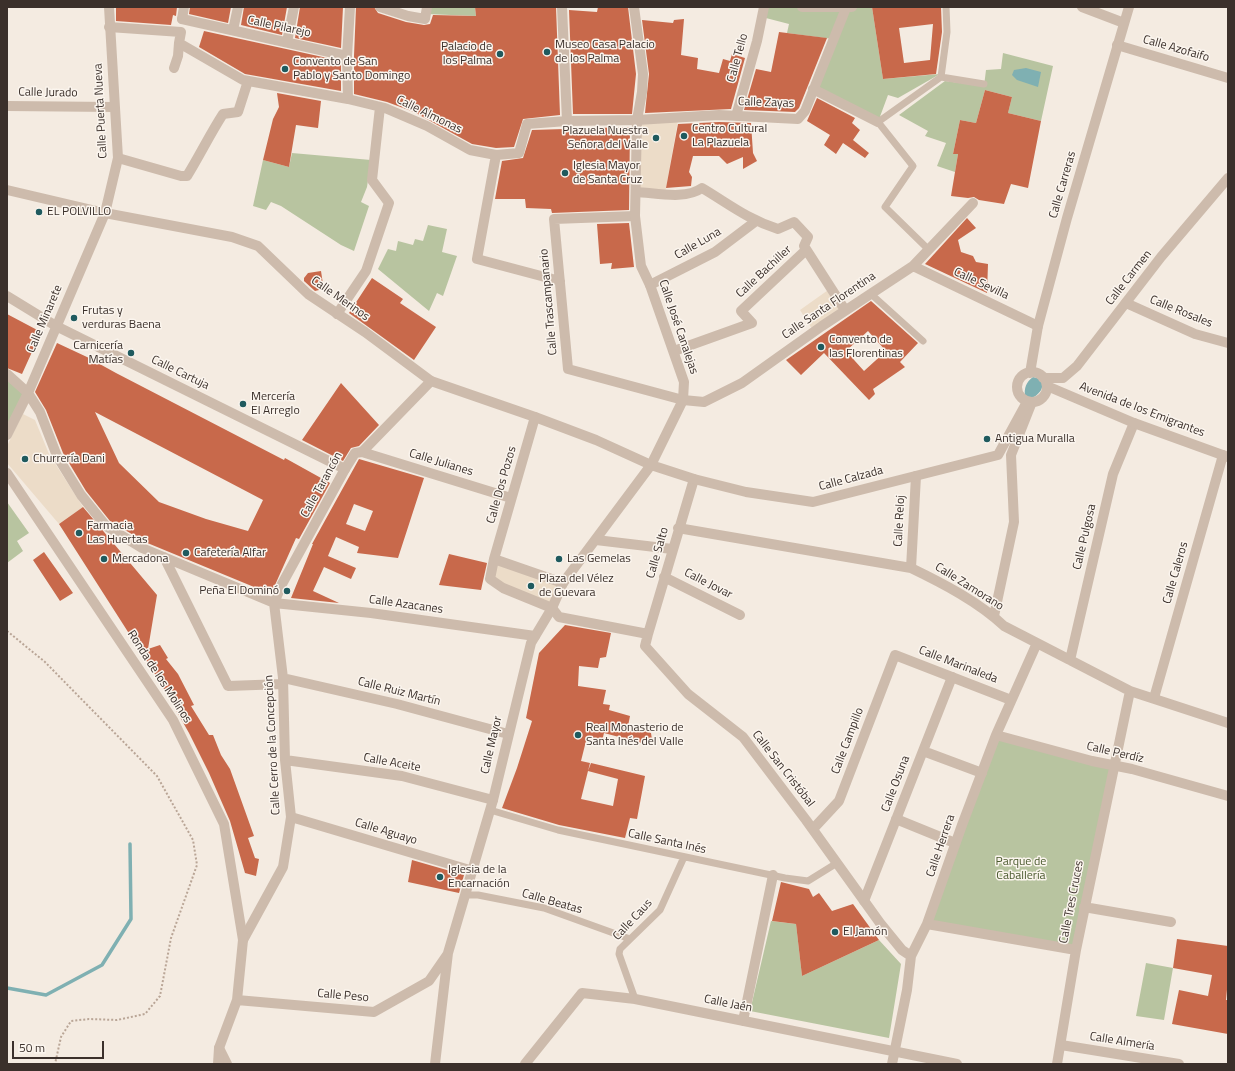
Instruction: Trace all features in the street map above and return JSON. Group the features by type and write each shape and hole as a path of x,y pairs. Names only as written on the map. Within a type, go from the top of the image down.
{"street":[{"name":"Calle Puerta Nueva","path":"105,213 118,158 109,7"},
{"name":"Calle Pilarejo","path":"184,7 182,19 347,56"},
{"path":"234,30 238,7"},
{"path":"287,42 294,7"},
{"path":"348,99 347,56 350,7"},
{"path":"380,7 408,16 425,19 427,7"},
{"path":"562,7 567,120"},
{"path":"634,7 643,74 642,92 637,120 636,192 686,195 696,192 702,188 741,214 756,221 778,229 794,222 808,238 804,246 806,250 845,310"},
{"name":"Calle Tello","path":"736,116 757,41 764,7"},
{"path":"802,7 849,7"},
{"name":"Calle Zayas","path":"567,120 637,120 736,116 798,119 806,111 813,89 849,7"},
{"path":"1082,7 1124,23"},
{"name":"Calle Carreras","path":"1030,372 1038,326 1067,218 1129,7"},
{"path":"109,27 180,38 178,56 174,68"},
{"name":"Calle Almonas","path":"180,38 243,80 348,99 380,107 427,126 470,150 496,155 519,153 527,124 567,120"},
{"name":"Calle Azofaifo","path":"1117,45 1228,78"},
{"path":"118,158 181,176 187,176 204,149 208,136 223,114 238,112 248,81"},
{"path":"813,89 878,122"},
{"name":"Calle Jurado","path":"7,106 114,107"},
{"path":"337,314 366,271 389,203 372,180 380,107"},
{"path":"496,155 477,259 560,281"},
{"name":"Calle Carmen","path":"1045,382 1063,378 1077,366 1161,257 1227,180"},
{"name":"Calle Merinos","path":"7,190 105,213 232,237 258,246 292,280 431,381 596,440 651,465"},
{"name":"Calle José Canalejas","path":"636,192 635,216 641,266 650,285 684,382 684,400 651,465"},
{"name":"Calle Santa Florentina","path":"684,400 704,402 742,383 845,310 913,266 973,203"},
{"name":"Calle Minarete","path":"7,435 28,393 105,213"},
{"name":"Calle Trascampanario","path":"635,216 554,219 568,369 684,400"},
{"name":"Calle Luna","path":"650,285 714,252 756,221"},
{"name":"Calle Bachiller","path":"674,351 752,323 741,311 806,250"},
{"name":"Calle Sevilla","path":"913,266 1038,326"},
{"name":"Calle Cartuja","path":"7,296 56,326 345,469"},
{"name":"Calle Rosales","path":"1126,303 1195,334 1228,343"},
{"path":"1030,372 1035,372 1045,382 1044,396 1041,399 1030,402 1019,396 1017,386 1021,377 1030,372"},
{"name":"Calle Azacanes","path":"7,374 28,393 40,412 57,456 94,512 106,526 142,548 274,603 371,613 535,636"},
{"name":"Calle Tarancón","path":"274,603 282,584 355,453 362,452 431,381"},
{"name":"Avenida de los Emigrantes","path":"1045,382 1134,422 1226,456"},
{"path":"994,616 1014,522 1011,455 1030,402"},
{"name":"Calle Calzada","path":"651,465 694,479 746,492 813,502 998,455 1030,402"},
{"name":"Calle Dos Pozos","path":"535,417 511,498 490,579 502,588 552,608"},
{"name":"Calle Pulgosa","path":"1070,660 1113,474 1134,422"},
{"name":"Calle Julianes","path":"362,452 511,498"},
{"name":"Calle Caleros","path":"1154,698 1226,456"},
{"name":"Calle Mayor","path":"435,1064 448,953 491,805 531,643 552,608 563,583 651,465"},
{"name":"Ronda de los Molinos","path":"7,473 173,720 224,824 243,940"},
{"name":"Calle Reloj","path":"911,568 916,476"},
{"name":"Calle Salto","path":"648,634 678,528 694,479"},
{"name":"Calle Zamorano","path":"678,528 911,568 935,580 994,616 1004,626 1130,691 1228,724"},
{"path":"596,540 672,549"},
{"name":"Calle Ruiz Martín","path":"164,557 228,686 283,681 397,704 508,734"},
{"path":"494,560 563,583"},
{"name":"Calle Jovar","path":"664,577 740,615"},
{"name":"Calle Cerro de la Concepción","path":"218,1064 219,1048 237,1000 243,940 283,867 291,817 285,760 283,681 274,603"},
{"path":"552,608 559,617 648,634"},
{"name":"Calle San Cristóbal","path":"648,634 645,646 688,694 743,737 813,829 864,901 902,950 911,956"},
{"name":"Calle Herrera","path":"892,1064 896,1051 907,990 911,956 927,924 955,843 996,735 1037,643"},
{"name":"Calle Campillo","path":"813,829 840,801 896,655"},
{"name":"Calle Marinaleda","path":"896,655 1011,700"},
{"name":"Calle Osuna","path":"864,901 952,677"},
{"name":"Calle Tres Cruces","path":"1057,1064 1084,908 1130,691"},
{"name":"Calle Perdíz","path":"996,735 1228,796"},
{"path":"923,751 982,773"},
{"name":"Calle Aceite","path":"285,760 402,776 491,805"},
{"name":"Calle Aguayo","path":"291,817 473,871"},
{"path":"896,819 955,843"},
{"path":"743,1021 773,876"},
{"path":"1084,908 1171,922"},
{"path":"927,924 1076,950"},
{"name":"Calle Peso","path":"237,1000 374,1012 429,981 448,953"},
{"name":"Calle Jaén","path":"525,1064 582,993 635,999 957,1064"},
{"name":"Calle Almería","path":"1061,1045 1179,1064"},
{"path":"219,1048 227,1064"}],"lane":[{"path":"941,77 947,32 946,7"},
{"path":"928,249 885,207 913,166 878,122 941,77 984,84"},
{"path":"871,294 923,341"},
{"name":"Calle Santa Inés","path":"491,805 558,830 773,876 808,881 837,863"},
{"name":"Calle Caus","path":"635,999 619,954 623,945 660,910 684,857"},
{"name":"Calle Beatas","path":"466,895 478,895 544,908 630,938"}],"path":[{"path":"7,631 45,662 157,776 193,840 197,865 171,938 160,996 145,1014 117,1020 89,1019 71,1021 61,1037 56,1064"}],"green space":[{"path":"427,7 475,7 476,16 426,14"},
{"path":"764,7 872,7 883,79 940,74 898,98 888,95 878,122 813,89 833,39 787,33 789,24 762,17"},
{"path":"1003,53 1053,66 1041,121 1008,113 1012,97 985,90 976,123 960,120 953,154 958,154 955,172 937,166 946,143 925,136 928,131 899,115 945,81 984,86 986,70 1001,69"},
{"path":"292,153 371,160 367,187 361,202 369,206 354,251 341,245 281,206 271,202 266,210 253,206 263,160 289,167"},
{"path":"428,225 447,229 442,252 457,256 443,296 437,293 429,311 378,269 388,249 396,251 398,241 413,245 415,239 423,241"},
{"path":"7,374 28,393 7,435"},
{"path":"7,502 29,533 17,541 23,551 7,563"},
{"name":"Parque de Caballería","path":"996,735 1113,765 1076,950 927,924"},
{"path":"771,921 796,924 802,976 879,940 901,964 889,1038 750,1011"},
{"path":"1146,963 1173,968 1164,1020 1136,1016"}],"shaded area":[{"name":"Plazuela Nuestra Señora del Valle","path":"637,120 678,120 665,194 636,192"},
{"path":"831,288 845,310 814,332 800,310"},
{"path":"23,414 35,420 49,454 83,507 59,524 7,463 7,446"},
{"name":"Plaza del Vélez de Guevara","path":"494,559 563,583 552,608 490,579"}],"water":[{"path":"1026,68 1041,72 1038,87 1017,80 1012,75 1014,70"},
{"path":"1033,377 1041,379 1042,388 1039,393 1031,399 1025,397 1025,391 1027,383"}],"building":[{"path":"116,7 177,7 176,16 173,15 171,25 116,21"},
{"path":"190,7 231,7 228,23 189,14"},
{"path":"244,7 287,7 282,35 241,25"},
{"path":"300,7 343,7 341,48 295,38"},
{"name":"Palacio de los Palma","path":"356,7 374,7 378,13 406,22 424,25 430,24 433,15 476,16 475,7 556,7 560,115 523,119 514,147 496,148 472,144 414,112 387,102 354,94"},
{"path":"598,7 628,7 636,74 632,114 573,114 569,10 597,12"},
{"path":"872,7 941,7 942,32 936,74 883,79","holes":["933,24 930,60 904,63 899,28"]},
{"path":"684,19 681,55 698,58 697,69 719,73 723,59 730,61 732,54 745,58 731,109 645,113 649,74 642,20 673,23 674,20"},
{"name":"Convento de San Pablo y Santo Domingo","path":"204,31 341,61 341,91 245,74 199,47"},
{"path":"779,32 827,38 799,108 795,112 744,110 756,69 771,72"},
{"path":"985,90 1012,97 1008,113 1041,121 1028,188 1011,184 1004,204 979,200 974,197 968,198 951,196 958,154 953,154 960,120 976,123"},
{"path":"277,93 321,101 318,128 296,125 289,167 263,160 273,119 279,107"},
{"path":"817,98 855,118 852,123 860,130 853,140 869,153 865,158 843,143 836,154 824,145 830,135 807,121"},
{"path":"719,122 751,123 753,153 757,161 743,169 743,157 727,164 719,156 693,156 689,172 692,177 691,186 666,188 678,124"},
{"name":"Iglesia Mayor de Santa Cruz","path":"630,127 629,210 552,213 551,209 526,208 525,199 495,199 502,161 523,158 532,130"},
{"path":"967,218 976,228 958,240 961,252 973,256 976,262 988,264 987,293 925,264"},
{"path":"629,223 634,267 611,269 612,263 600,264 597,224"},
{"path":"321,271 323,284 319,290 315,291 304,281 304,278 308,273"},
{"path":"372,278 403,299 400,303 436,327 414,360 349,313"},
{"name":"Convento de las Florentinas","path":"871,301 918,343 900,362 905,367 873,389 875,394 869,400 824,353 801,375 786,360","holes":["868,331 886,351 864,371 846,351"]},
{"path":"7,314 41,332 22,374 7,368"},
{"path":"57,343 87,357 284,460 285,458 330,483 299,539 296,538 271,594 145,542 110,521 86,491 63,453 46,410 35,392","holes":["95,412 263,500 248,531 206,519 159,502 119,463"]},
{"path":"341,383 379,425 359,446 351,448 343,461 302,440"},
{"path":"359,459 424,478 398,558 357,553 359,547 336,537 328,556 356,568 351,579 324,567 313,591 339,603 291,598 312,544","holes":["354,504 373,511 365,531 346,524"]},
{"path":"83,507 157,595 148,649 160,645 168,658 166,659 178,674 194,705 191,706 209,735 213,735 221,755 230,769 254,836 248,838 255,858 259,859 256,876 245,873 230,821 209,773 189,733 160,682 59,524"},
{"path":"44,552 73,593 60,601 33,560"},
{"path":"449,554 487,563 481,590 439,585"},
{"name":"Real Monasterio de Santa Inés del Valle","path":"565,625 611,633 606,657 600,658 598,668 579,666 578,686 606,690 603,704 610,705 609,710 630,716 628,726 651,733 653,746 604,733 601,745 586,741 581,761 590,763 588,771 591,763 645,776 637,819 630,818 625,838 559,825 502,808 532,721 526,718 539,653","holes":["588,771 618,779 613,806 581,799"]},
{"name":"Iglesia de la Encarnación","path":"412,860 464,875 459,893 408,882"},
{"name":"El Jamón","path":"781,882 809,889 813,897 819,893 832,911 853,904 879,940 802,976 796,924 772,921"},
{"path":"1177,939 1228,946 1228,979 1226,1000 1228,1000 1228,1034 1172,1024 1179,990 1208,996 1212,975 1173,968"}],"waterway":[{"path":"7,988 46,995 102,965 131,919 130,844"}],"place":[{"name":"Museo Casa Palacio de los Palma","path":"547,52"},
{"name":"Palacio de los Palma","path":"500,54"},
{"name":"Convento de San Pablo y Santo Domingo","path":"285,69"},
{"name":"Centro Cultural La Plazuela","path":"684,136"},
{"name":"Plazuela Nuestra Señora del Valle","path":"656,138"},
{"name":"Iglesia Mayor de Santa Cruz","path":"565,173"},
{"name":"EL POLVILLO","path":"39,212"},
{"name":"Frutas y verduras Baena","path":"74,318"},
{"name":"Convento de las Florentinas","path":"821,347"},
{"name":"Carnicería Matías","path":"131,353"},
{"name":"Mercería El Arreglo","path":"243,404"},
{"name":"Antigua Muralla","path":"987,439"},
{"name":"Churrería Dani","path":"25,459"},
{"name":"Farmacia Las Huertas","path":"79,533"},
{"name":"Cafetería Alfar","path":"186,553"},
{"name":"Mercadona","path":"104,559"},
{"name":"Las Gemelas","path":"559,559"},
{"name":"Plaza del Vélez de Guevara","path":"531,586"},
{"name":"Peña El Dominó","path":"287,591"},
{"name":"Real Monasterio de Santa Inés del Valle","path":"578,735"},
{"name":"Iglesia de la Encarnación","path":"440,877"},
{"name":"El Jamón","path":"835,932"}]}
